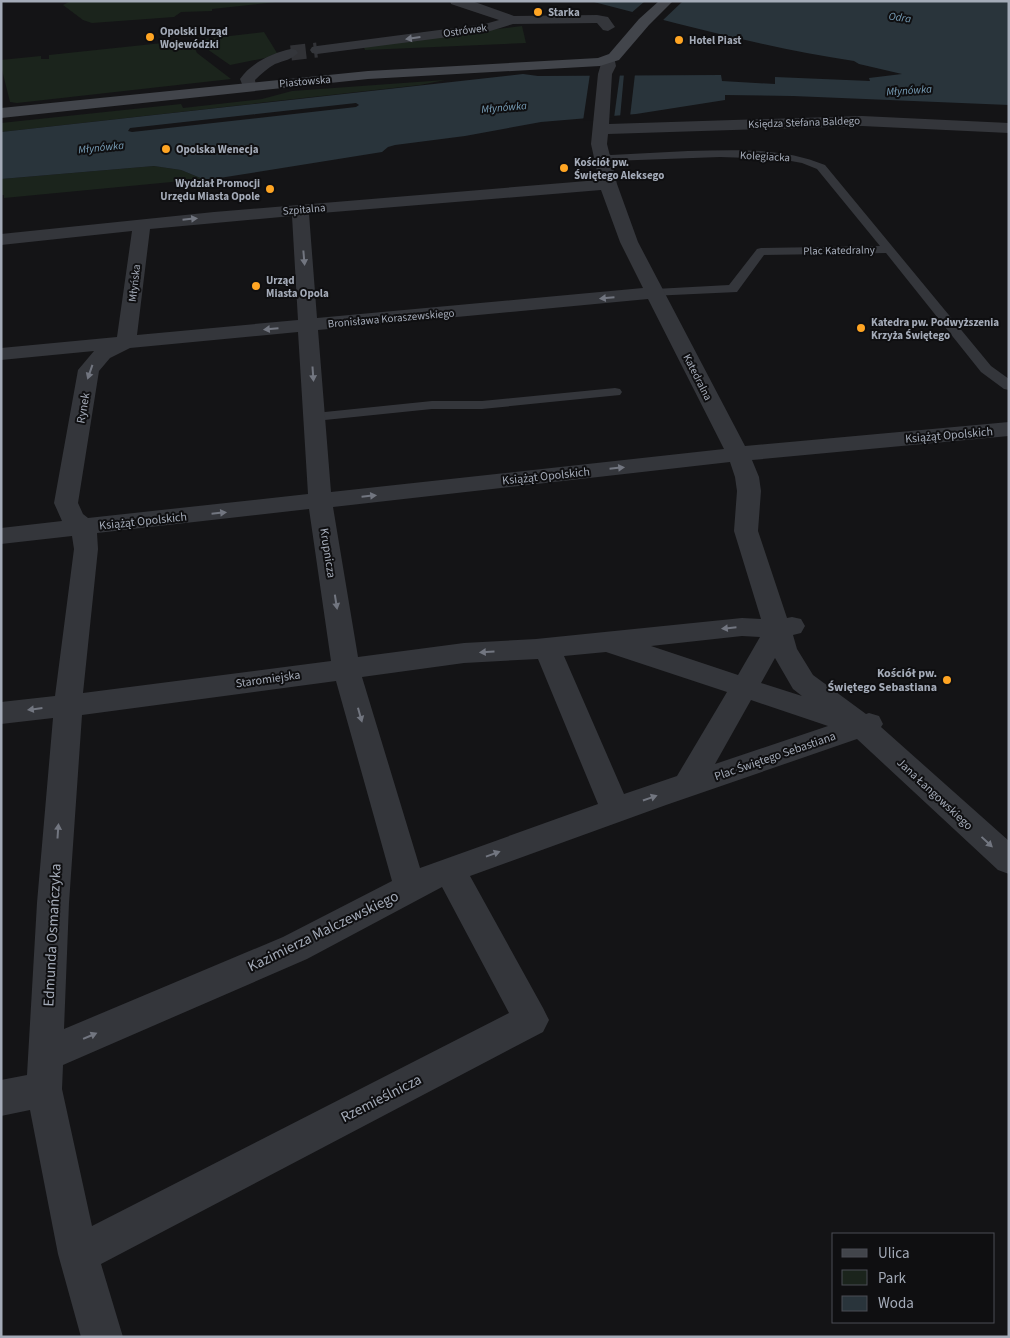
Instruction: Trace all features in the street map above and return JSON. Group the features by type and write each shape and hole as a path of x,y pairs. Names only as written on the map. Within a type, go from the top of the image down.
{"street":[{"path":"456,1 485,9 512,20"},
{"path":"607,67 644,22 667,1"},
{"name":"Ostrówek","path":"317,50 486,28 512,20 597,19 603,20 608,27"},
{"path":"249,86 247,79 262,65 270,60 291,53"},
{"name":"Piastowska","path":"1,113 249,86 377,75 600,62 607,67"},
{"name":"Katedralna","path":"607,67 600,129 600,155 608,184 629,242 738,454 747,477 749,491 746,531 785,627"},
{"name":"Księdza Stefana Baldego","path":"600,129 862,120 1009,128"},
{"name":"Szpitalna","path":"1,240 142,224 608,184"},
{"name":"Krupnicza","path":"300,210 320,501 346,668 410,887"},
{"name":"Młyńska","path":"126,343 142,224"},
{"name":"Bronisława Koraszewskiego","path":"126,343 655,293"},
{"path":"1,354 126,343"},
{"name":"Rynek","path":"84,528 72,518 66,503 89,370 103,354 126,343"},
{"name":"Książąt Opolskich","path":"84,528 738,454 1009,429"},
{"path":"1,536 84,528"},
{"name":"Edmunda Osmańczyka","path":"84,528 86,549 68,705 53,903 45,1072 78,1254 102,1337"},
{"name":"Plac Świętego Sebastiana","path":"541,649 742,627 785,627"},
{"name":"Plac Świętego Sebastiana","path":"688,785 744,687 785,627"},
{"name":"Plac Świętego Sebastiana","path":"785,627 784,650 803,682 865,725"},
{"name":"Plac Świętego Sebastiana","path":"607,642 865,725"},
{"path":"541,649 610,812"},
{"name":"Staromiejska","path":"1,713 464,654 541,649"},
{"name":"Plac Świętego Sebastiana","path":"610,812 865,725"},
{"name":"Jana Łangowskiego","path":"865,725 1009,861"},
{"name":"Kazimierza Malczewskiego","path":"1,1098 45,1072 294,948 410,887 451,869 610,812"},
{"name":"Rzemieślnicza","path":"78,1254 531,1020 460,892 451,869"}],"lane":[{"name":"Kolegiacka","path":"600,155 611,158 739,154 808,160 821,167 889,249"},
{"name":"Plac Katedralny","path":"655,293 733,289 761,252 889,249 986,368 1009,386"},
{"path":"315,417 432,405 482,405 615,392"}],"green space":[{"path":"71,1 276,2 212,9 212,11 181,12 174,17 92,23 83,20 63,5"},
{"path":"522,26 526,43 365,50 363,45"},
{"path":"264,32 277,53 265,58 230,65 207,49 204,39"},
{"path":"191,40 197,53 231,79 17,103 10,102 1,66 1,60 41,56 41,59 49,59 49,55"},
{"path":"445,80 420,85 1,132 1,123 181,104 183,108 262,99 292,91"},
{"path":"154,166 181,170 203,179 4,198 4,195 1,195 1,179"}],"water":[{"path":"590,1 1009,1 1009,105 725,95 725,100 636,114 541,122 465,136 395,145 388,147 382,152 213,179 203,179 181,170 154,166 1,179 1,132 523,74 538,76 721,75 722,81 775,84 775,77 870,81 869,78 902,74 859,64 854,61 722,35","holes":["356,103 359,105 356,107 128,131 130,128"]}],"pier":[{"path":"645,1 683,1 661,22 630,14"},
{"path":"590,74 620,74 614,118 583,121"},
{"path":"624,74 635,74 630,117 620,118"}],"tunnel":[{"path":"291,53 317,50"}],"place":[{"name":"Starka","path":"538,12"},
{"name":"Opolski Urząd Wojewódzki","path":"150,37"},
{"name":"Hotel Piast","path":"679,40"},
{"name":"Opolska Wenecja","path":"166,149"},
{"name":"Kościół pw. Świętego Aleksego","path":"564,168"},
{"name":"Wydział Promocji Urzędu Miasta Opole","path":"270,189"},
{"name":"Urząd Miasta Opola","path":"256,286"},
{"name":"Katedra pw. Podwyższenia Krzyża Świętego","path":"861,328"},
{"name":"Kościół pw. Świętego Sebastiana","path":"947,680"}],"water label":[{"name":"Odra","path":"900,17"},
{"name":"Młynówka","path":"909,90"},
{"name":"Młynówka","path":"504,107"},
{"name":"Młynówka","path":"101,147"}]}
